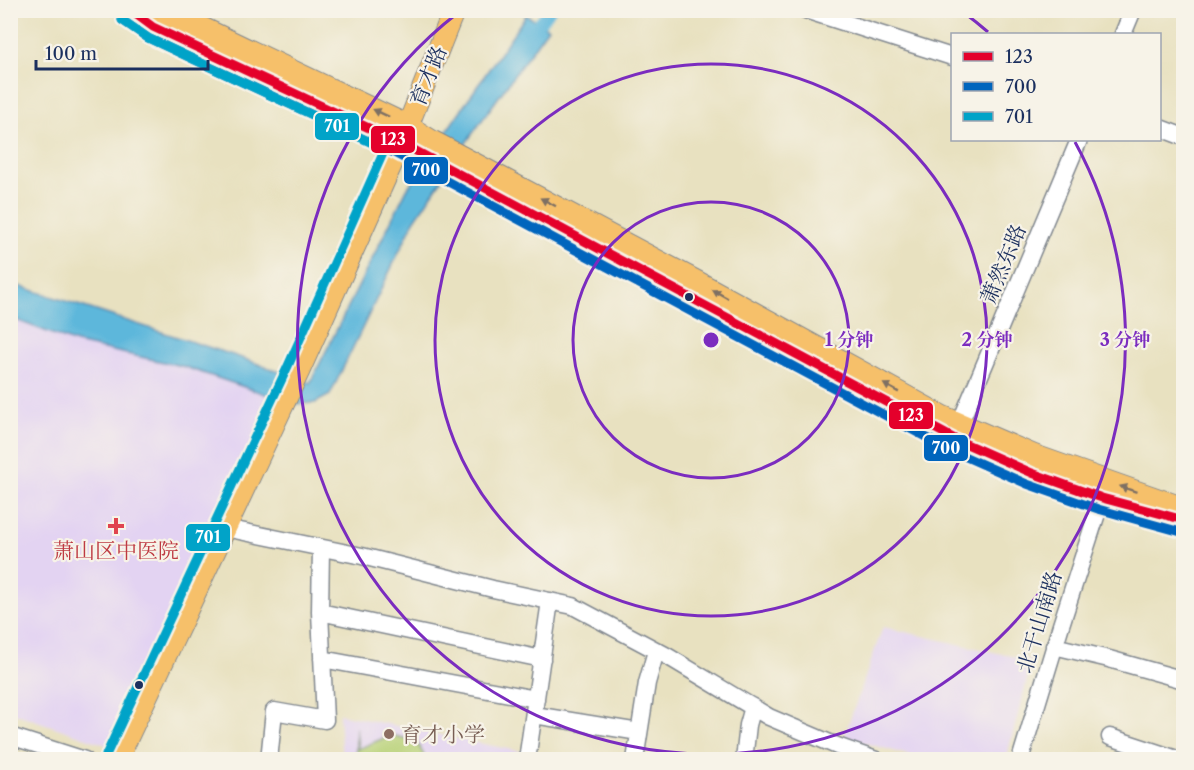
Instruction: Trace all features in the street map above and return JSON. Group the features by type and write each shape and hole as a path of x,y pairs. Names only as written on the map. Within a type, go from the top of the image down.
{"main road":[{"path":"129,10 153,27 405,135"},
{"path":"165,10 405,135 1032,473 1102,498 1184,520"},
{"name":"育才路","path":"225,528 299,371 405,135 454,10"},
{"path":"956,431 1033,455 1184,508"},
{"path":"117,759 225,528"}],"street":[{"path":"805,10 951,57"},
{"path":"1123,33 1133,10"},
{"path":"1161,128 1184,138"},
{"name":"萧然东路","path":"956,431 1079,141"},
{"name":"北干山南路","path":"1020,759 1102,498"},
{"path":"225,528 363,556 493,589 573,606 769,717 827,742 876,759"},
{"path":"269,759 274,711 325,720 320,612 321,548"},
{"path":"527,759 550,601"},
{"path":"320,612 543,659"},
{"path":"1054,645 1109,658 1184,681"},
{"path":"635,759 647,683 656,651"},
{"path":"322,659 639,732"},
{"path":"744,759 748,725 753,707"},
{"path":"10,736 85,759"},
{"path":"1110,737 1180,759"}],"shaded area":[{"path":"10,318 76,343 182,366 285,401 121,750 11,712"},
{"path":"883,627 1032,661 1006,759 922,759 844,737"},
{"name":"育才小学","path":"339,714 537,755 537,759 342,759"}],"green space":[{"path":"356,728 358,749 391,735 416,741 426,759 356,759"}],"water":[{"path":"526,15 548,28 470,137 414,221 330,395 315,403 295,404 182,366 76,343 11,318 10,283 236,356 310,383 407,189"}],"waterway":[{"path":"539,23 550,10"}],"transit line":[{"name":"123","path":"130,10 153,27 401,143 953,438 1032,473 1102,498 1184,520"},
{"name":"700","path":"122,20 148,38 396,154 948,449 1027,484 1098,509 1181,532"},
{"name":"701","path":"106,755 288,366 385,149 148,38 122,20"}],"place":[{"name":"萧山区中医院","path":"116,526"},
{"name":"育才小学","path":"389,734"}]}
